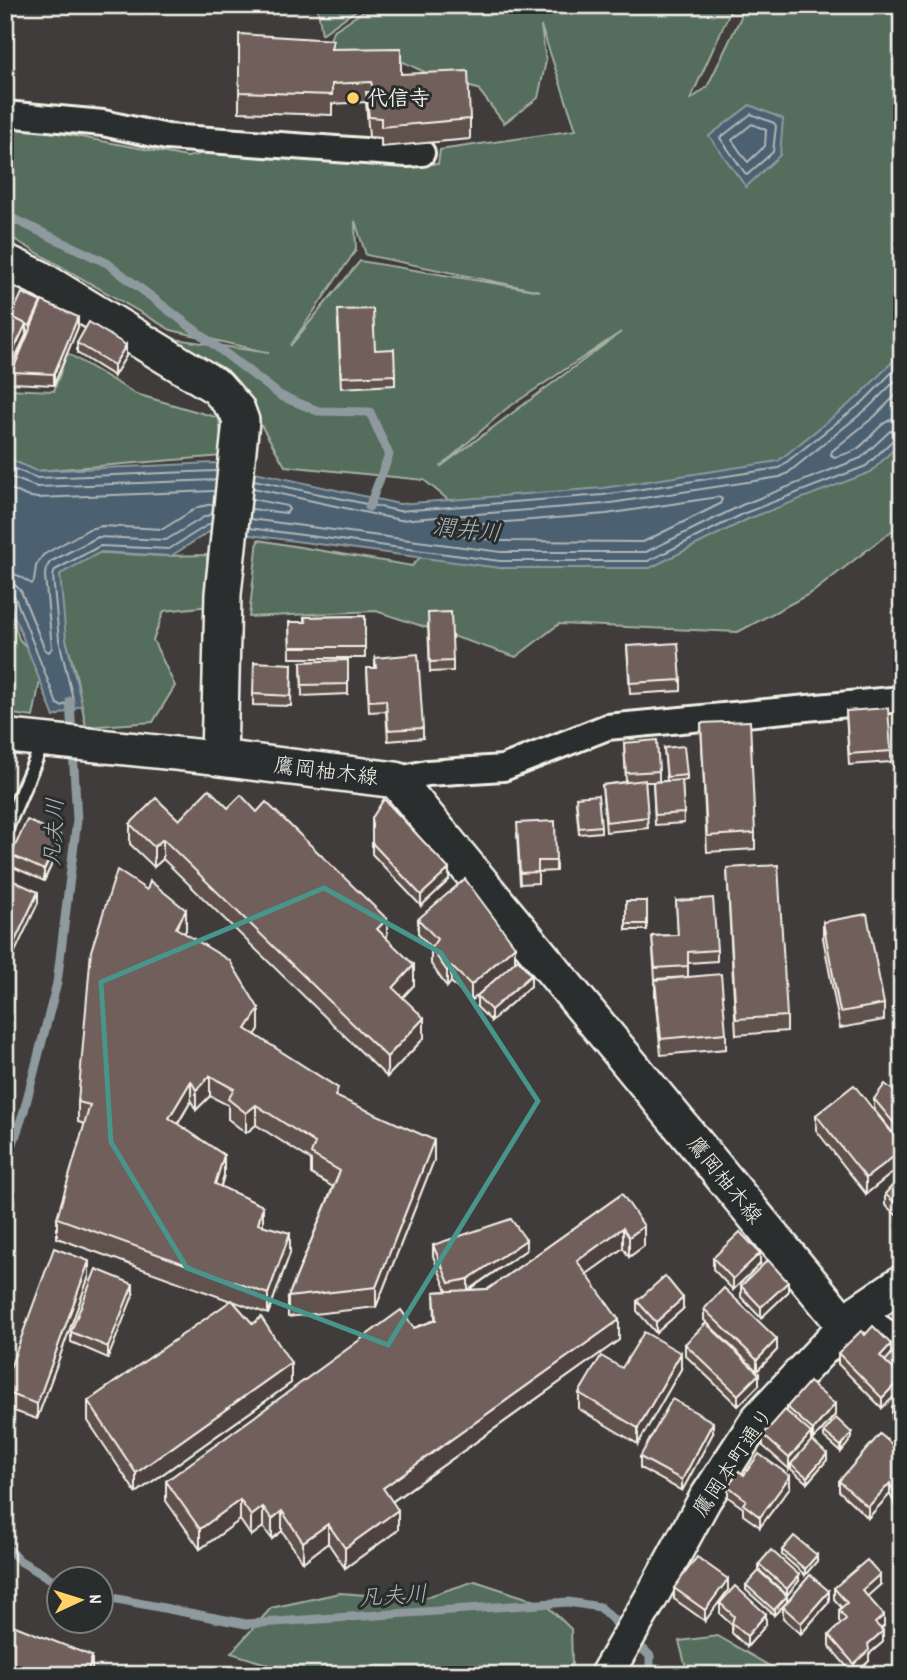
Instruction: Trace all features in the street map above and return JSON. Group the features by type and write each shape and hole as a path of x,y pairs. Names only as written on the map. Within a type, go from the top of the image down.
{"main road":[{"path":"5,261 217,387 237,410 241,421 223,594 219,758"},
{"name":"鷹岡柚木線","path":"219,758 396,780 852,1319"},
{"name":"鷹岡本町通り","path":"852,1319 902,1283"}],"street":[{"path":"5,114 103,123 167,136 422,153"},
{"path":"396,780 427,773 503,768 607,727 902,699"},
{"path":"5,736 219,758"},
{"path":"852,1319 902,1344"},
{"name":"鷹岡本町通り","path":"606,1675 705,1499 758,1418 852,1319"}],"lane":[{"path":"5,831 47,740"}],"highlighted area":[{"path":"324,888 441,953 538,1101 388,1345 187,1268 111,1142 101,982"}],"green space":[{"path":"317,5 363,5 322,34"},
{"path":"373,5 453,5 469,11 487,9 471,5 733,5 690,100 707,87 741,17 737,5 902,5 902,523 813,592 738,632 559,624 516,657 376,611 249,617 258,540 412,566 463,512 424,480 285,466 248,403 162,337 269,353 171,330 5,234 5,123 187,157 220,150 353,163 438,164 440,150 576,130 541,26 546,61 538,98 504,123 478,89 442,80 401,61 327,49 333,31","holes":["355,221 366,255 540,291 360,261 290,346 356,250","621,332 440,467 506,409"]},
{"path":"67,353 136,394 219,418 223,456 36,471 5,457 5,389 54,391"},
{"path":"90,552 163,556 207,555 210,606 164,611 153,640 175,686 153,722 86,727 76,675 60,619 60,574"},
{"path":"5,592 19,639 43,665 33,717 5,713"},
{"path":"475,1581 545,1604 571,1629 572,1664 560,1675 423,1675 380,1666 329,1674 286,1670 231,1653 271,1608 340,1593 420,1599"},
{"path":"718,1636 785,1675 688,1675 679,1641"}],"water":[{"path":"750,105 783,119 780,155 746,187 709,136"},
{"name":"潤井川","path":"902,352 902,441 871,472 748,519 650,568 500,568 212,530 171,556 101,552 60,574 66,639 82,705 54,717 5,592 5,457 36,471 214,463 399,504 603,488 778,461 858,397"}],"building":[{"name":"代信寺","path":"239,34 333,40 331,49 401,48 401,74 468,71 470,119 381,127 381,118 369,117 366,92 374,92 371,82 332,84 332,95 239,92"},
{"path":"22,293 41,302 30,326 11,317"},
{"path":"42,301 78,317 54,374 12,372"},
{"path":"373,309 375,350 394,349 395,375 341,377 338,310"},
{"path":"8,315 26,324 5,368 5,320"},
{"path":"89,322 126,345 114,365 77,343"},
{"path":"451,612 453,661 430,662 428,613"},
{"path":"365,616 365,647 290,647 289,622 306,622 304,617"},
{"path":"678,643 681,680 630,683 627,646"},
{"path":"418,654 423,728 388,730 386,700 369,701 367,668 376,668 375,658"},
{"path":"348,660 348,684 302,685 301,662"},
{"path":"254,662 292,664 291,696 253,694"},
{"path":"888,708 891,751 849,754 846,711"},
{"path":"750,721 755,833 707,836 701,723"},
{"path":"657,740 659,771 626,773 624,743"},
{"path":"684,746 687,775 667,777 664,748"},
{"path":"645,780 648,817 606,822 602,785"},
{"path":"682,780 684,813 655,815 653,782"},
{"path":"209,789 228,808 241,795 257,812 266,802 387,919 377,929 414,965 393,988 424,1018 387,1057 163,839 154,847 130,824 156,798 179,820"},
{"path":"598,795 601,826 579,828 576,797"},
{"path":"384,799 449,869 421,895 372,843 372,818"},
{"path":"27,820 60,835 44,870 11,855"},
{"path":"555,821 556,861 538,861 538,872 520,873 517,823"},
{"path":"778,865 787,1016 736,1019 727,868"},
{"path":"117,870 147,890 150,881 186,910 176,928 230,961 259,1009 246,1029 338,1088 335,1096 434,1140 376,1287 288,1297 340,1171 311,1154 315,1143 256,1105 246,1113 228,1099 234,1089 210,1076 196,1090 191,1081 169,1118 224,1155 215,1184 263,1206 258,1224 290,1233 268,1294 57,1218 90,1105 78,1102 91,951"},
{"path":"5,877 38,892 6,960 5,960"},
{"path":"465,879 515,946 471,985 451,966 447,971 431,948 437,939 418,919"},
{"path":"713,898 717,950 688,952 688,966 655,968 652,936 678,935 676,901"},
{"path":"626,901 647,901 647,924 626,924"},
{"path":"867,914 884,1004 840,1012 823,922"},
{"path":"518,959 531,975 491,1010 477,996"},
{"path":"721,974 726,1033 661,1039 655,980"},
{"path":"885,1084 902,1097 902,1133 874,1099"},
{"path":"854,1085 902,1146 902,1150 866,1178 816,1115"},
{"path":"902,1175 902,1209 885,1194"},
{"path":"622,1194 644,1226 629,1237 623,1228 577,1261 619,1320 383,1488 398,1510 345,1548 328,1524 303,1542 282,1511 272,1519 263,1507 251,1516 240,1500 200,1529 166,1481 401,1310 414,1328 436,1320 434,1292 488,1289"},
{"path":"511,1219 526,1240 468,1279 449,1283 433,1245"},
{"path":"740,1232 760,1253 733,1279 713,1258"},
{"path":"54,1248 89,1261 37,1404 5,1392 5,1382"},
{"path":"768,1260 788,1282 761,1307 741,1286"},
{"path":"96,1269 133,1284 108,1347 71,1332"},
{"path":"665,1276 683,1298 656,1322 637,1301"},
{"path":"724,1288 777,1339 757,1360 704,1309"},
{"path":"232,1300 253,1324 261,1317 291,1363 136,1473 88,1401"},
{"path":"706,1323 759,1374 738,1395 685,1344"},
{"path":"873,1326 891,1344 880,1356 902,1377 882,1398 838,1353 861,1331 865,1335"},
{"path":"644,1332 681,1353 638,1428 579,1393 601,1356 622,1368"},
{"path":"896,1349 902,1354 902,1377 885,1361"},
{"path":"809,1382 835,1404 813,1430 787,1407"},
{"path":"902,1397 902,1416 892,1407"},
{"path":"672,1399 713,1422 682,1480 640,1457"},
{"path":"785,1410 811,1433 789,1458 763,1435"},
{"path":"836,1418 852,1433 841,1446 824,1432"},
{"path":"880,1434 902,1453 902,1483 894,1492 890,1483 868,1507 839,1481"},
{"path":"812,1440 827,1454 807,1477 791,1464"},
{"path":"759,1454 790,1476 760,1517 743,1504 746,1500 728,1486 739,1471 744,1475"},
{"path":"794,1536 817,1555 805,1569 782,1550"},
{"path":"771,1550 799,1575 787,1589 759,1564"},
{"path":"697,1557 728,1579 705,1610 674,1588"},
{"path":"867,1560 880,1574 862,1590 884,1615 875,1623 883,1631 868,1644 869,1650 854,1664 829,1635 846,1619 839,1610 847,1603 834,1588"},
{"path":"759,1571 787,1596 774,1610 746,1585"},
{"path":"810,1575 829,1591 801,1623 783,1607"},
{"path":"735,1586 766,1614 747,1636 732,1623 734,1616 720,1603"},
{"path":"5,1622 92,1656 87,1675 5,1675"}],"waterway":[{"path":"5,215 107,263 281,396 318,411 370,412 389,455 369,507"},
{"name":"凡夫川","path":"70,701 72,736"},
{"name":"凡夫川","path":"5,1167 24,1111 57,983 77,820 73,750"},
{"name":"凡夫川","path":"5,1545 20,1561 46,1576"},
{"name":"凡夫川","path":"116,1599 246,1624 568,1602 600,1607 650,1656 650,1675"}],"place":[{"name":"代信寺","path":"353,98"}]}
